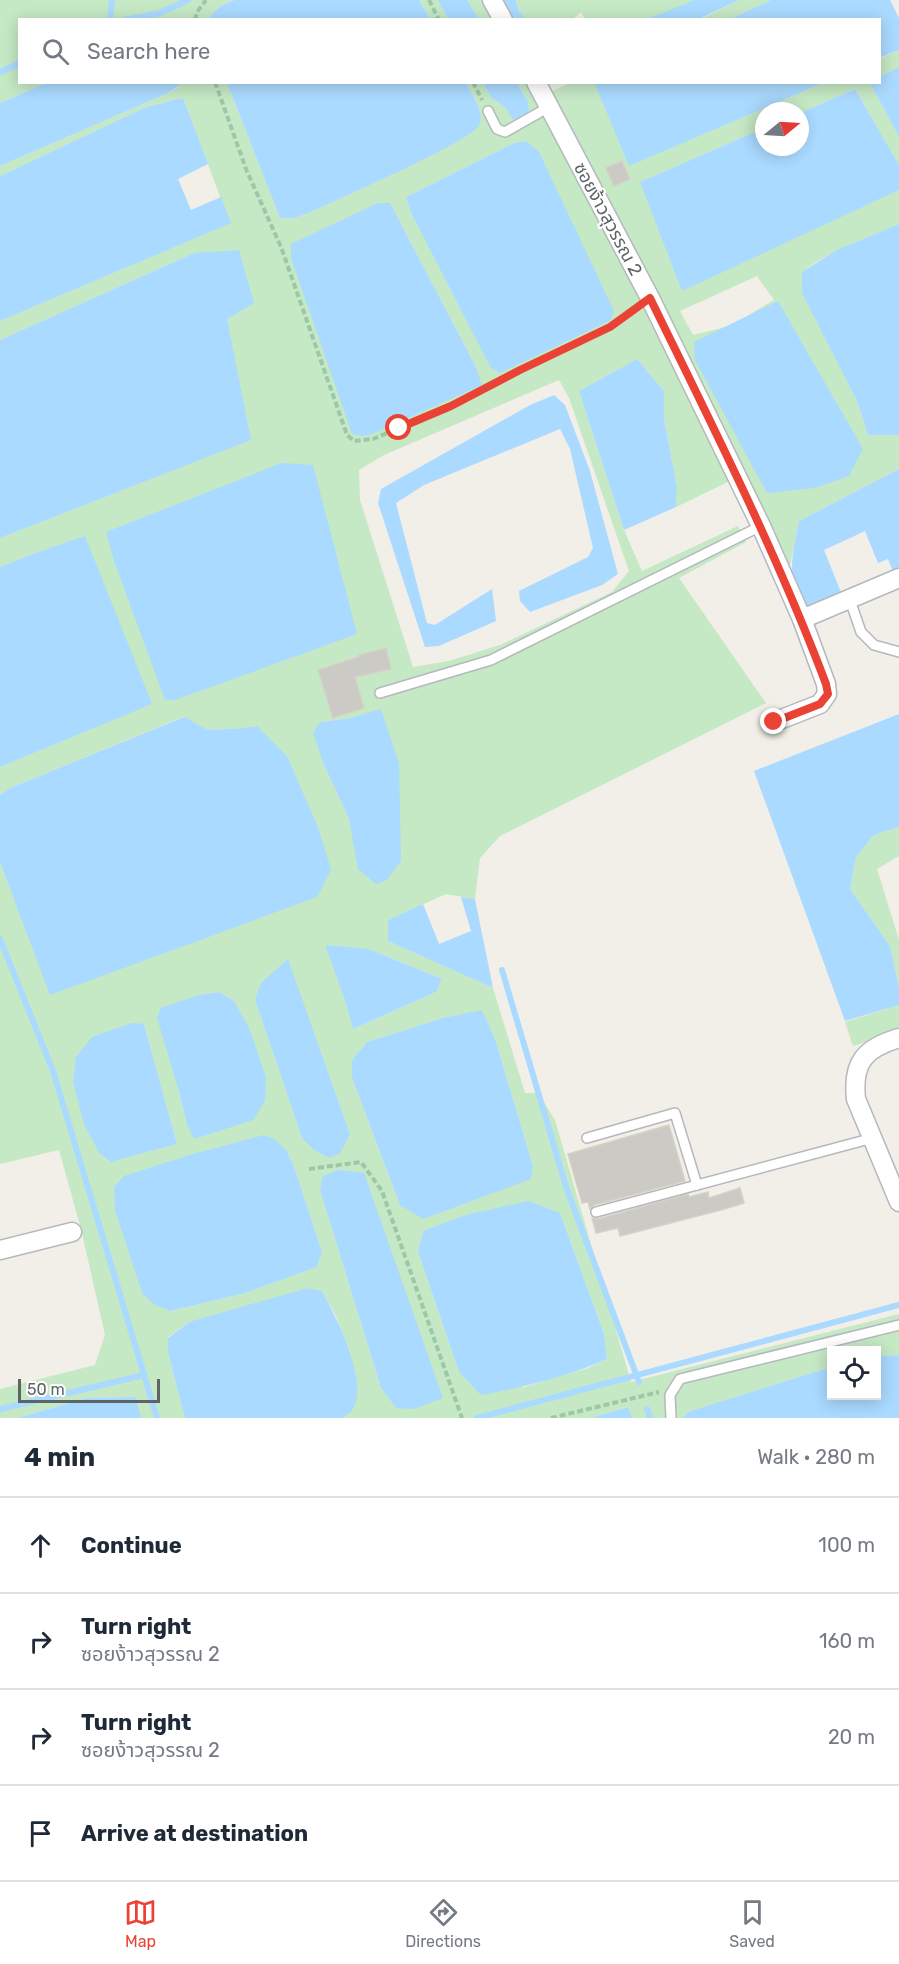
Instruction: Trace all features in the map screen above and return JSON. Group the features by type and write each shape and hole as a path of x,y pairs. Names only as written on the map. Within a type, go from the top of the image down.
{"street":[{"path":"492,0 502,18"},
{"name":"ซอยง้าวสุวรรณ 2","path":"537,84 650,298 760,526 802,619 828,694 820,704 774,722"},
{"path":"802,619 899,578"},
{"path":"899,1038 876,1046 865,1056 857,1067 854,1082 856,1099 899,1202"},
{"path":"0,1250 72,1232"}],"lane":[{"path":"488,111 497,129 505,132 549,107"},
{"path":"380,693 491,660 760,526"},
{"path":"850,600 861,632 874,645 899,652"},
{"path":"587,1138 675,1113 696,1185"},
{"path":"596,1212 873,1138"},
{"path":"670,1418 670,1395 680,1379 899,1325"}],"path":[{"path":"196,18 206,0"},
{"path":"429,0 438,18"},
{"path":"216,84 246,168 281,247 347,435 354,441 373,439 451,406 610,327 650,298"},
{"path":"474,84 488,111"},
{"path":"309,1169 361,1162 382,1191 462,1418"},
{"path":"551,1418 675,1388"}],"green space":[{"path":"0,0 233,0 216,10 210,18 18,18 18,84 44,84 0,103"},
{"path":"419,0 438,0 447,18 429,18"},
{"path":"467,0 481,0 491,18 478,18"},
{"path":"516,0 694,0 653,18 584,18 581,12 574,18 524,18 519,11"},
{"path":"739,0 771,0 732,18 703,18"},
{"path":"899,50 899,67 881,76 881,59"},
{"path":"178,84 227,84 280,218 295,218 429,157 470,133 478,125 480,114 467,84 484,84 491,97 506,108 528,102 518,84 526,84 665,344 728,482 676,507 677,487 664,419 664,391 637,359 579,391 624,530 642,571 738,526 746,542 679,578 766,703 500,836 480,858 475,899 446,894 388,920 388,941 493,988 525,1093 538,1093 555,1120 631,1382 899,1314 899,1355 881,1356 881,1346 827,1346 827,1368 690,1411 682,1418 632,1418 628,1407 591,1418 342,1418 353,1410 350,1352 335,1314 322,1291 189,1322 168,1337 168,1353 185,1418 141,1418 136,1397 87,1398 17,1418 0,1418 0,1389 95,1365 105,1335 81,1229 59,1150 0,1164 0,862 51,995 257,726 208,730 183,717 10,788 0,795 0,767 151,704 85,537 0,567 0,538 250,440 194,253 0,340 0,321 230,223 183,98 146,107 0,176 0,166 166,94 179,87","holes":["526,141 492,368 410,211 406,197 514,143","390,203 475,365 481,385","559,380 569,398 629,571 612,592 500,645 449,661 413,667 360,500 359,470 384,455","381,710 359,869 349,819 324,765 320,722 351,718","369,949 442,979 436,992 353,1029 343,994","219,992 234,1001 187,1125 178,1088 199,995","255,1000 309,1019 350,1134 302,1138","482,1011 495,1039 533,1166 531,1178 455,1206 400,1205 352,1078 352,1060 367,1042 443,1018","144,1024 177,1144 109,1162 100,1154","286,1150 294,1166 322,1252 317,1267 245,1293 172,1311","320,1190 396,1408 381,1388","560,1213 604,1334 607,1359 588,1368 524,1387 459,1372 418,1250 423,1231"]},
{"path":"568,84 596,84 629,165 755,112 755,132 640,182 875,201 899,190 899,224 813,264 802,272 802,292 857,401 868,435 899,435 899,469 799,521 790,566 550,92","holes":["757,276 774,300 730,326 693,335 680,311","711,335 767,493 694,342"]},
{"path":"821,84 871,84 899,137 899,165 855,89 809,109 809,102 778,102"},
{"path":"899,827 899,856 877,869 899,940 899,988 890,946 850,889 856,857 874,835"},
{"path":"899,1005 899,1031 853,1046 845,1022"}],"water":[{"path":"234,0 419,0 429,18 210,18 223,5"},
{"path":"438,0 467,0 478,18 447,18"},
{"path":"501,0 516,0 519,11 524,18 510,18"},
{"path":"694,0 739,0 701,18 650,18"},
{"path":"771,0 890,0 899,18 899,50 881,58 881,18 732,18"},
{"path":"899,67 899,137 871,84 881,84 881,76"},
{"path":"44,84 178,84 179,86 166,94 0,166 0,103"},
{"path":"227,84 467,84 480,114 479,125 471,133 429,157 311,212 295,218 280,218"},
{"path":"484,84 518,84 528,102 529,113 513,120 506,108 491,97"},
{"path":"595,84 821,84 779,102 755,102 755,112 629,166"},
{"path":"855,89 899,165 899,190 682,291 640,182 755,132 755,156 809,156 809,109"},
{"path":"183,98 208,164 178,179 191,210 221,197 231,223 0,321 0,176 146,107"},
{"path":"526,141 539,152 614,311 611,320 500,373 491,368 410,211 406,197 514,143"},
{"path":"378,203 390,203 475,365 482,385 372,434 362,436 352,434 291,258 291,244"},
{"path":"899,224 899,435 868,435 857,401 802,293 802,272 837,250"},
{"path":"239,250 254,303 227,319 251,440 0,538 0,340 194,253"},
{"path":"778,301 863,449 849,476 815,488 767,493 695,360 694,342"},
{"path":"637,359 664,391 664,419 677,487 676,507 624,530 579,391"},
{"path":"554,395 565,405 590,471 618,574 602,585 530,612 520,601 519,591 588,557 593,548 570,449 560,429 424,485 396,503 427,623 435,625 492,589 496,621 439,646 425,647 378,503 381,489 530,405"},
{"path":"282,463 313,465 357,634 175,700 165,700 114,561 106,532"},
{"path":"899,469 899,571 894,574 888,559 878,563 865,531 824,550 842,595 809,607 795,589 793,579 793,555 799,521"},
{"path":"85,536 152,704 0,767 0,567"},
{"path":"381,709 399,763 401,861 387,880 376,884 358,869 349,819 324,765 313,733 320,722 351,718"},
{"path":"899,714 899,827 874,835 856,857 850,889 890,946 899,988 899,1005 845,1021 754,771"},
{"path":"184,717 208,730 257,726 287,756 319,830 331,870 317,897 50,995 0,862 0,795 10,788"},
{"path":"461,897 475,899 493,988 388,941 388,920 423,904 439,944 471,931"},
{"path":"325,945 369,949 442,979 436,992 353,1029"},
{"path":"288,959 350,1134 340,1153 329,1158 313,1149 302,1138 255,1000 261,983"},
{"path":"219,992 234,1001 249,1028 266,1077 265,1101 253,1120 194,1139 187,1125 157,1018 161,1008 199,995"},
{"path":"482,1010 495,1039 533,1166 531,1179 423,1219 400,1205 352,1078 352,1060 367,1042 443,1018"},
{"path":"132,1023 144,1024 177,1144 110,1162 100,1154 84,1124 73,1082 76,1057 92,1037"},
{"path":"264,1135 276,1140 286,1150 294,1166 322,1252 317,1267 245,1293 171,1311 155,1305 142,1293 115,1210 114,1187 124,1176"},
{"path":"339,1170 364,1173 443,1398 414,1409 396,1408 381,1388 320,1190 323,1176"},
{"path":"528,1201 560,1213 604,1334 607,1359 545,1381 481,1395 459,1372 418,1251 423,1231 466,1215"},
{"path":"308,1288 322,1291 349,1349 357,1383 357,1397 351,1412 342,1418 185,1418 168,1353 168,1338 189,1322"},
{"path":"899,1355 899,1418 682,1418 690,1411 827,1368 827,1400 881,1400 881,1356"},
{"path":"136,1397 141,1418 17,1418 87,1398"},
{"path":"628,1407 632,1418 591,1418"}],"building":[{"path":"622,161 630,179 614,186 606,168"},
{"path":"386,648 391,669 355,677 364,708 333,718 318,670"},
{"path":"669,1125 685,1181 594,1205 590,1209 588,1202 582,1203 568,1154"},
{"path":"740,1188 744,1203 620,1236 618,1228 596,1233 592,1218 598,1219 688,1194 689,1197 708,1192 709,1198"}],"waterway":[{"path":"110,18 112,0"},
{"path":"134,18 160,13 188,0"},
{"path":"0,72 18,64"},
{"path":"0,939 53,1071 157,1418"},
{"path":"502,970 567,1190 639,1382"},
{"path":"477,1418 899,1305"},
{"path":"0,1409 144,1375"},
{"path":"647,1409 650,1418"}],"route":[{"path":"399,428 451,406 610,327 650,298 760,526 802,619 826,684 828,694 820,704 774,722"}]}
